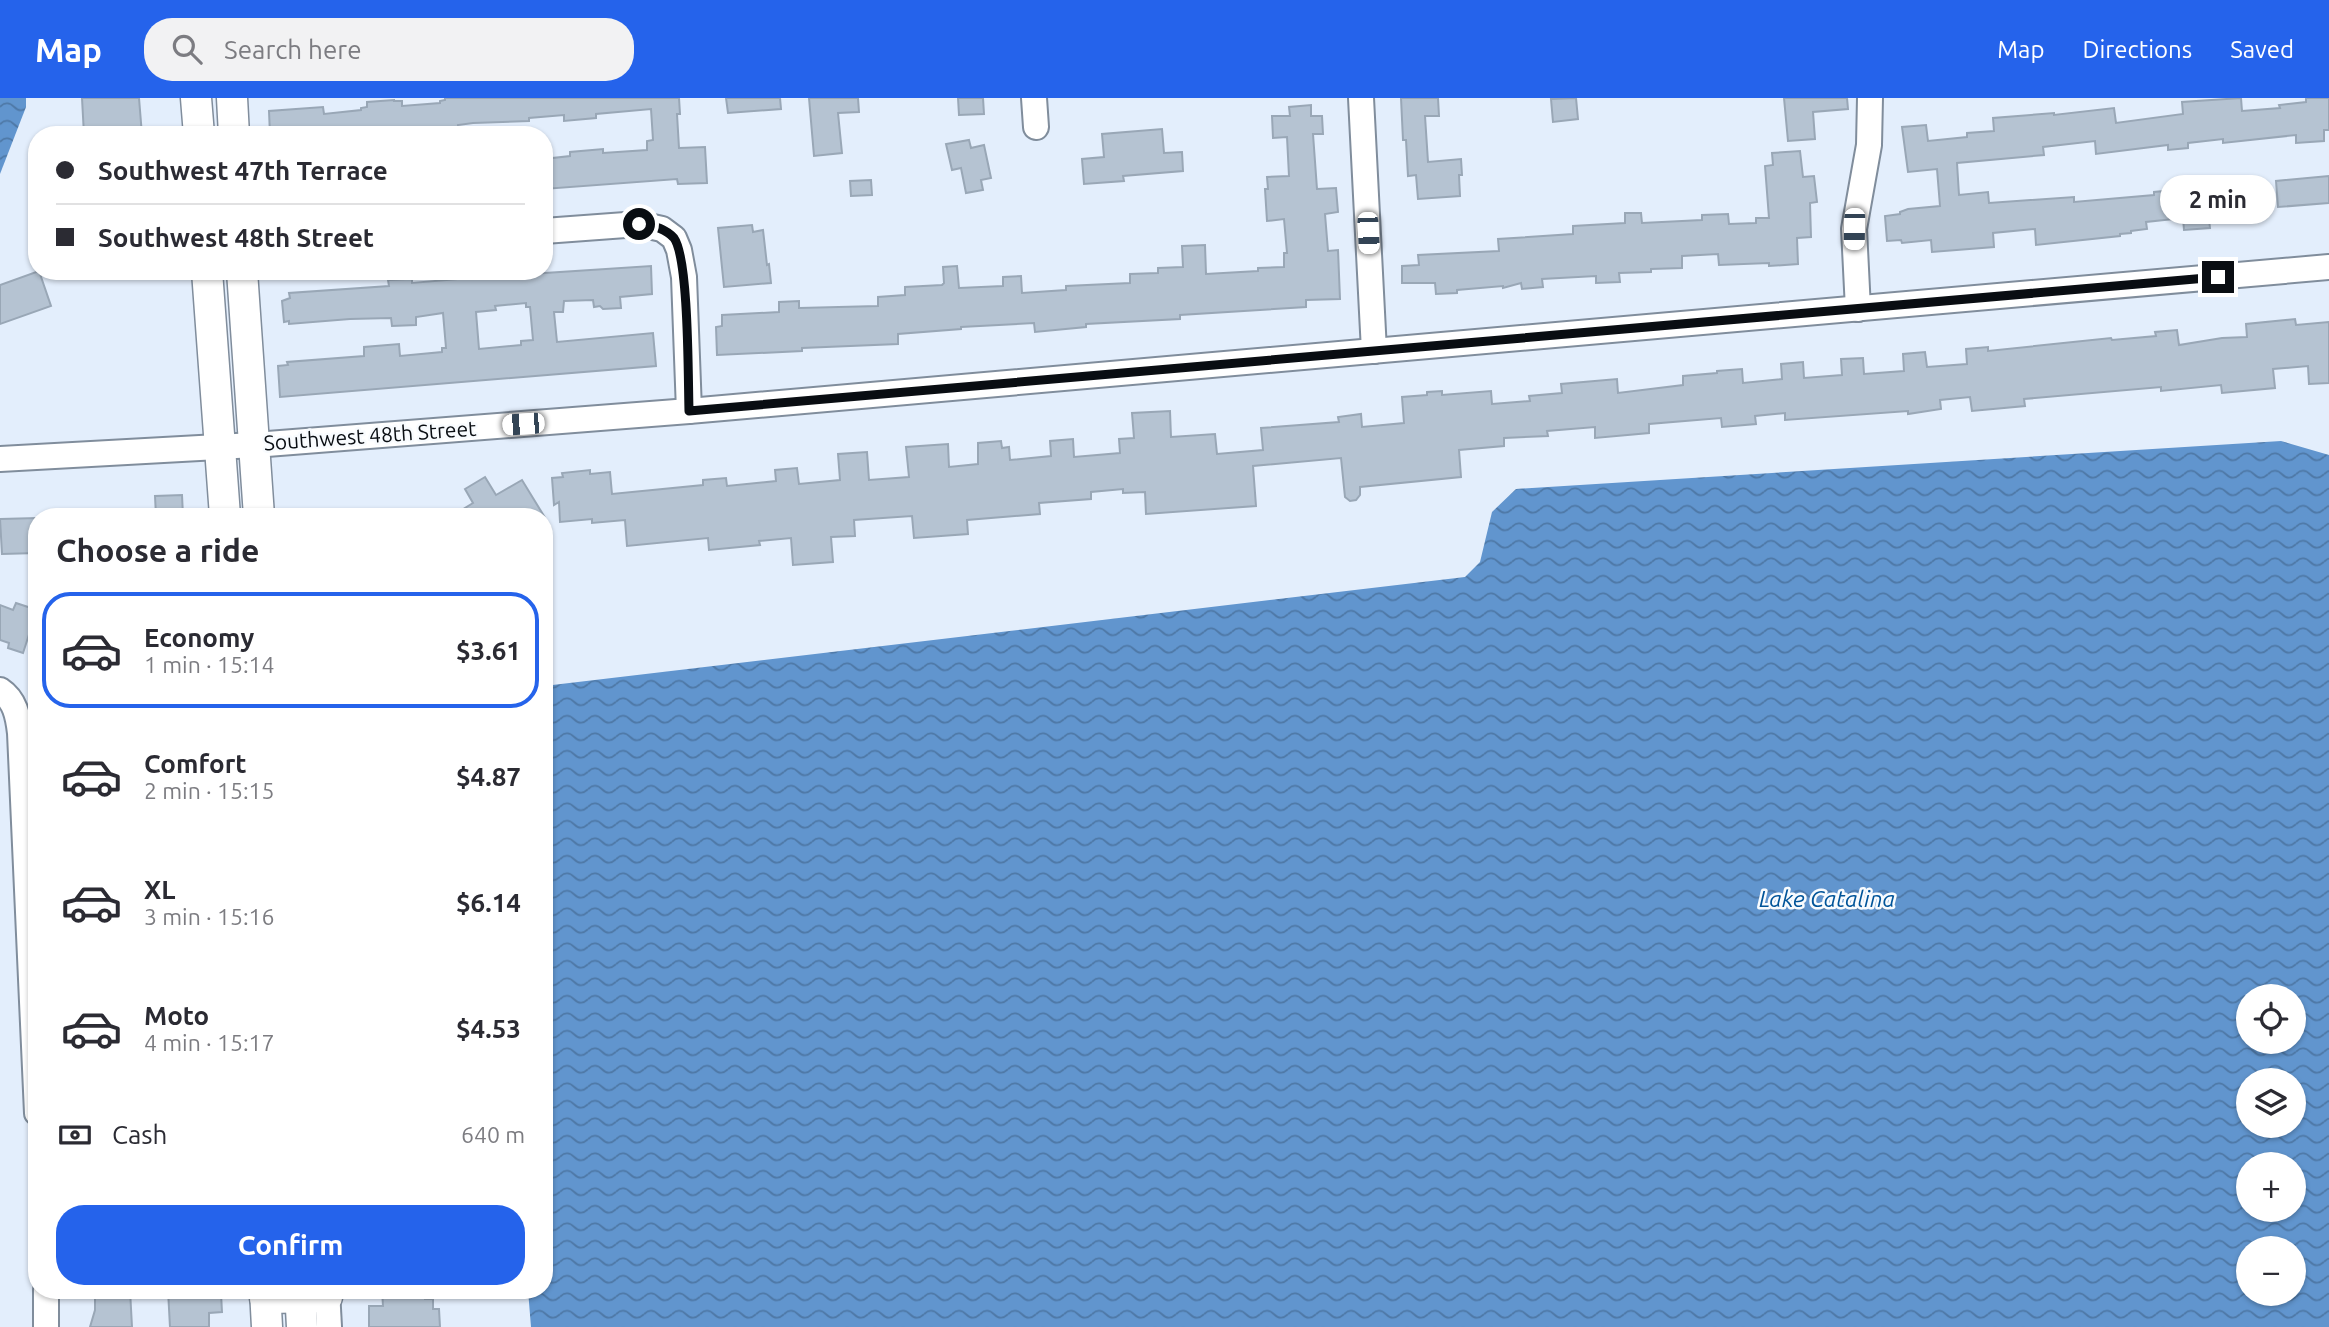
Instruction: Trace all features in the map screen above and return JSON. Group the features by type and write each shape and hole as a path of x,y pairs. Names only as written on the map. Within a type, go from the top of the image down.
{"main road":[{"path":"196,98 198,126"},
{"path":"232,98 234,126"},
{"path":"208,280 224,508"},
{"path":"243,280 258,508"},
{"path":"265,1299 267,1327"},
{"path":"302,1327 312,1299"}],"street":[{"path":"1034,98 1036,127"},
{"path":"1361,98 1374,351"},
{"path":"1858,309 1854,229 1869,145 1870,98"},
{"path":"553,230 639,224 662,229 674,238 684,277 689,411"},
{"name":"Southwest 48th Street","path":"0,460 254,445 689,411 2329,267"},
{"path":"2,692 13,704 18,717 28,898"},
{"path":"46,1299 46,1327"},
{"path":"317,1299 329,1327"}],"water":[{"path":"0,98 26,98 26,107 0,174"},
{"name":"Lake Catalina","path":"2281,441 2329,455 2329,1327 531,1327 529,1299 553,1299 553,685 1465,577 1480,562 1492,512 1516,489"}],"building":[{"path":"82,98 139,98 141,126 84,126"},
{"path":"679,98 679,148 705,147 707,183 678,184 677,179 553,188 553,158 570,156 570,152 603,149 603,153 647,150 647,141 653,140 651,109 596,114 596,118 564,121 564,115 529,118 529,121 458,126 270,126 269,111 323,107 324,114 361,110 367,107 367,102 394,100 402,101 402,106 440,103 445,100"},
{"path":"726,98 780,98 781,109 728,113"},
{"path":"809,98 858,98 859,112 838,113 842,153 814,156"},
{"path":"958,98 983,98 984,114 959,115"},
{"path":"1401,98 1438,98 1439,116 1425,116 1428,162 1461,159 1460,196 1418,199 1416,175 1408,176"},
{"path":"1576,98 1578,119 1553,122 1551,99"},
{"path":"1784,98 1847,98 1848,109 1813,112 1815,139 1788,141"},
{"path":"2241,98 2242,111 2280,108 2279,105 2306,102 2306,98 2329,98 2329,130 2324,130 2324,141 2296,143 2296,135 2223,143 2223,139 2188,143 2188,148 2168,150 2168,145 2096,154 2095,141 2043,147 2044,155 1957,163 1959,195 1988,192 1989,203 2074,197 2074,202 2154,195 2154,192 2205,187 2210,228 2184,230 2183,218 2146,222 2147,229 2120,236 2036,245 2035,229 1993,233 1994,247 1932,252 1931,240 1902,243 1901,240 1887,241 1885,216 1900,214 1908,209 1940,206 1937,169 1908,172 1902,127 1926,125 1928,141 1994,131 1993,118 2114,108 2116,123 2183,114 2182,102"},
{"path":"1311,105 1311,116 1322,116 1323,134 1313,134 1317,189 1336,188 1338,212 1325,214 1328,251 1338,250 1340,299 1306,300 1306,307 1180,315 1180,319 1086,324 1086,327 1035,332 1034,323 961,327 898,334 898,344 717,355 716,327 722,326 722,315 779,312 779,302 799,301 799,308 878,306 878,297 905,295 905,287 942,285 943,267 957,266 959,288 1003,286 1003,277 1021,276 1022,293 1066,290 1066,286 1130,283 1130,274 1158,273 1158,268 1183,267 1182,246 1205,245 1206,274 1284,267 1284,253 1287,253 1284,219 1267,221 1267,177 1289,176 1287,137 1273,138 1272,116 1290,116 1289,107"},
{"path":"1162,129 1164,153 1182,152 1183,171 1123,176 1124,181 1084,184 1082,159 1104,157 1102,134"},
{"path":"969,140 971,148 984,145 991,178 981,180 983,190 966,193 961,168 952,170 946,144"},
{"path":"1800,151 1803,177 1814,176 1817,202 1810,203 1811,237 1797,238 1798,264 1719,265 1718,254 1682,256 1682,268 1619,273 1620,282 1596,283 1596,276 1542,279 1543,287 1522,289 1521,283 1503,288 1457,290 1457,293 1436,294 1435,283 1402,283 1402,266 1419,265 1418,255 1499,251 1498,239 1573,234 1573,226 1625,223 1625,213 1641,213 1642,223 1702,220 1702,215 1728,214 1729,224 1756,223 1756,218 1769,218 1765,166 1773,165 1772,153"},
{"path":"2329,176 2329,203 2278,207 2276,181"},
{"path":"871,180 872,195 851,196 850,181"},
{"path":"752,225 753,232 763,230 771,283 724,287 718,228"},
{"path":"651,266 652,294 620,297 621,308 594,307 593,300 564,301 563,312 554,312 557,342 653,333 656,366 280,397 278,366 288,365 287,362 364,356 364,347 399,344 400,356 442,352 442,348 446,348 443,313 416,317 416,325 392,326 391,318 289,324 289,321 284,322 282,301 290,298 289,293 389,286 388,280 412,280 412,283 447,280 553,280 553,272","holes":["526,303 526,307 530,307 533,340 521,341 521,345 479,349 476,312 496,310 495,306"]},
{"path":"28,275 28,280 42,280 51,306 0,324 0,285"},
{"path":"2295,319 2296,325 2329,322 2329,383 2309,384 2308,366 2273,369 2275,388 2222,393 2221,385 2161,391 2161,387 2024,399 2025,406 1972,411 1970,397 1940,400 1941,409 1908,414 1908,411 1785,420 1785,413 1755,416 1756,424 1722,427 1721,418 1649,424 1649,433 1595,438 1595,427 1547,431 1548,436 1504,438 1504,446 1459,450 1461,477 1360,487 1360,495 1356,500 1350,501 1345,497 1341,458 1253,466 1256,506 1146,514 1145,492 1123,493 1123,489 1091,492 1091,499 1039,503 1040,514 967,520 968,534 914,538 912,516 854,520 855,536 831,537 833,562 793,565 791,538 759,541 760,545 709,550 708,538 627,546 625,520 560,522 559,502 554,505 552,478 563,477 562,473 590,470 590,474 610,472 612,494 703,485 703,480 726,478 727,486 776,481 775,470 797,468 799,484 840,480 838,454 867,452 869,480 909,477 906,447 948,444 949,467 978,464 978,443 1001,441 1002,448 1009,447 1010,460 1051,456 1050,441 1073,439 1074,457 1120,453 1119,439 1134,438 1132,413 1170,411 1171,437 1215,434 1217,454 1263,450 1261,428 1339,422 1338,417 1361,414 1362,427 1404,423 1402,397 1427,395 1427,392 1442,391 1442,395 1491,391 1492,404 1530,401 1529,396 1562,393 1561,384 1617,379 1618,393 1683,385 1683,376 1717,371 1742,369 1743,383 1782,379 1781,364 1803,362 1804,378 1842,375 1841,359 1863,358 1864,374 1904,371 1903,354 1925,352 1927,367 1967,364 1966,349 1988,347 1988,351 2112,340 2156,336 2155,332 2177,330 2179,345 2247,337 2246,324"},
{"path":"485,477 496,495 522,480 539,508 465,508 473,503 465,489"},
{"path":"182,495 183,508 156,508 155,496"},
{"path":"28,518 28,553 2,554 0,519"},
{"path":"16,603 28,607 28,638 23,653 8,648 9,643 0,640 0,605 13,610"},
{"path":"95,1299 130,1299 132,1327 90,1327"},
{"path":"168,1299 221,1299 222,1312 209,1313 209,1327 170,1327"},
{"path":"383,1299 433,1299 433,1309 439,1309 440,1327 369,1327 369,1306 383,1306"}],"route":[{"path":"639,224 656,227 668,233 674,238 679,250 684,277 689,411 2218,277"}]}
